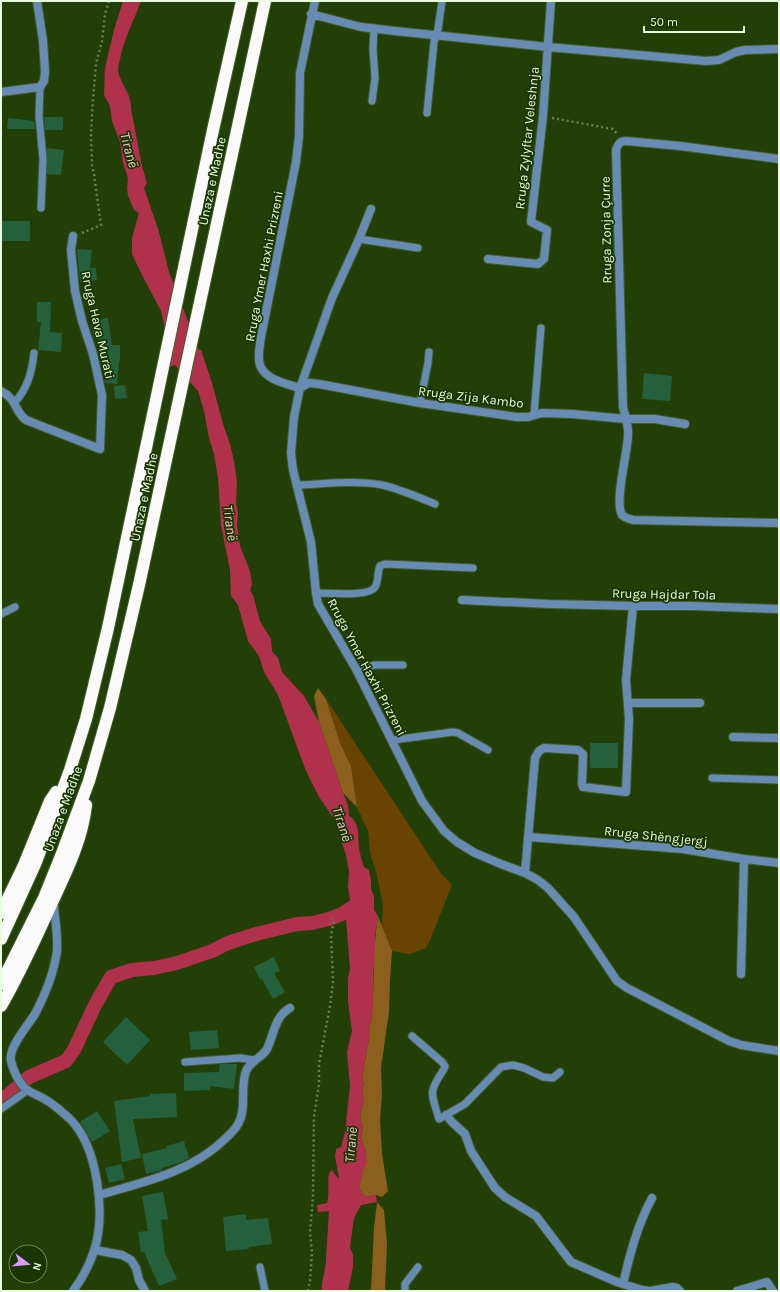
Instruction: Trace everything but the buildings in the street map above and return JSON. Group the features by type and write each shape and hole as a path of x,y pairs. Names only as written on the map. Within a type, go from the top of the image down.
{"highway":[{"name":"Unaza e Madhe","path":"1,939 36,862 66,781 86,720 101,658 242,1"},
{"name":"Unaza e Madhe","path":"1,984 44,898 61,856 89,782 110,708 130,627 265,1"},
{"path":"1,913 24,866 50,801 57,790 66,781"},
{"path":"1,1006 13,985 73,853 83,824 89,782"}],"street":[{"path":"1,92 40,87 44,81 45,72 43,41 37,1"},
{"name":"Rruga Ymer Haxhi Prizreni","path":"315,1 311,14 300,73 299,136 296,162 261,337 259,355 260,365 264,372 282,383 300,388 294,417 291,453 293,470 311,542 318,604 340,639 356,669 422,800 444,831 457,842 475,853 525,873 538,880 548,888 574,917 617,981 627,988 729,1041 741,1045 779,1051"},
{"name":"Rruga Zylyftar Veleshnja","path":"488,259 538,264 544,260 547,230 531,222 543,116 551,1"},
{"path":"311,14 361,27 548,47 706,61 719,60 736,52 745,50 779,49"},
{"path":"622,141 680,146 779,159"},
{"name":"Rruga Zonja Çurre","path":"622,141 618,144 616,150 623,407 626,418"},
{"path":"300,388 332,298 359,239 370,210"},
{"name":"Rruga Hava Murati","path":"15,402 21,416 26,420 100,449 102,395 93,354 82,322 75,291 71,250 73,236"},
{"name":"Rruga Zija Kambo","path":"300,388 309,383 319,384 420,403 517,417 528,417 542,414 572,414 626,418"},
{"path":"1,391 7,394 15,402"},
{"path":"685,424 654,419 626,418 628,432 627,451 620,492 621,510 623,515 633,520 779,523"},
{"name":"Rruga Hajdar Tola","path":"462,600 549,604 692,606 779,610"},
{"path":"525,873 536,754 541,749 581,751 583,757 583,787 626,792 629,719 626,680 632,606"},
{"path":"628,703 700,704"},
{"path":"734,737 779,738"},
{"name":"Rruga Shëngjergj","path":"529,837 683,849 779,863"},
{"path":"741,974 744,859"},
{"path":"54,906 57,938 54,965 43,997 10,1055 16,1075 25,1088 55,1105 71,1120 84,1139 91,1157 99,1195 98,1232 95,1250 85,1272 73,1291"},
{"path":"99,1195 150,1180 174,1171 207,1154 221,1142 238,1124 246,1072 249,1065 264,1054 280,1017 284,1011 290,1008"},
{"path":"446,1115 465,1134 471,1151 495,1188 505,1197 536,1216 571,1262 623,1284 642,1290 656,1290 673,1287 680,1291"},
{"path":"623,1284 636,1232 652,1198"},
{"path":"95,1250 122,1255 131,1260 136,1268 145,1291"},
{"path":"737,1291 767,1282 773,1291"}],"lane":[{"path":"427,113 434,42 442,1"},
{"path":"372,101 375,78 373,49 374,28"},
{"path":"40,87 39,116 43,159 41,208"},
{"path":"359,239 418,248"},
{"path":"534,415 541,328"},
{"path":"420,403 429,352"},
{"path":"15,402 23,394 28,382 32,369 34,353"},
{"path":"297,485 364,483 381,485 396,489 435,504"},
{"path":"316,593 359,593 371,591 375,589 380,566 385,564 473,568"},
{"path":"1,614 15,607"},
{"path":"356,669 375,665 403,665"},
{"path":"393,740 453,732 458,733 488,750"},
{"path":"712,778 779,780"},
{"path":"412,1036 445,1066 433,1086 432,1093 439,1119 465,1104 501,1067 513,1065 524,1068 543,1077 553,1078 560,1072"},
{"path":"185,1062 240,1058 254,1060"},
{"path":"1,1109 25,1088"},
{"path":"260,1267 265,1291"},
{"path":"404,1291 405,1284 418,1268"}],"path":[{"path":"73,236 101,226 92,165 91,133 96,64 102,41 105,14 109,1"},
{"path":"543,116 613,129 622,141"},
{"path":"308,1291 312,1256 310,1232 313,1198 314,1117 319,1084 319,1064 330,1011 333,982 331,935 334,921 332,918"}],"shaded area":[{"path":"318,688 326,699 340,743 351,766 357,807 343,793 319,722 314,696"},
{"path":"326,699 442,875 452,884 426,948 410,954 392,951 382,926 383,905 376,871 370,853 368,831 357,807 351,766 340,743"},
{"path":"378,916 392,951 389,1012 381,1068 382,1095 380,1120 382,1154 388,1191 382,1197 376,1195 365,1197 359,1188 366,1153 361,1138 363,1128 360,1117 364,1098 362,1091 364,1084 362,1078 370,1033 368,1025 371,1023 375,942"},
{"path":"377,1202 384,1210 387,1244 385,1291 371,1291 374,1228"}],"water":[{"name":"Tiranë","path":"123,1 141,1 124,44 119,62 119,76 130,98 142,166 147,183 144,188 159,232 169,272 199,350 201,350 230,444 237,482 237,525 240,546 250,571 252,584 250,590 253,595 260,621 271,639 272,651 278,658 282,672 304,696 319,722 348,805 349,816 353,819 357,826 360,856 364,867 369,870 371,889 374,896 374,910 378,916 375,936 373,1006 371,1023 368,1025 370,1033 362,1078 364,1084 362,1091 364,1098 360,1117 363,1128 361,1138 366,1153 367,1163 364,1168 359,1188 365,1197 376,1195 377,1202 361,1205 354,1218 350,1247 353,1255 353,1267 348,1291 322,1291 326,1263 329,1211 318,1212 317,1205 327,1203 329,1173 332,1170 339,1178 335,1156 336,1149 341,1147 345,1132 350,1086 347,1052 352,1031 348,1002 348,978 350,969 346,919 351,906 348,887 349,872 346,855 340,837 339,826 319,797 306,771 278,695 264,672 259,656 248,641 238,605 231,596 230,570 221,525 218,478 204,411 198,391 175,365 166,368 164,362 172,359 161,311 132,254 132,238 139,213 134,210 128,196 128,178 123,163 120,142 112,121 110,106 104,95 105,68"}],"waterway":[{"path":"1,1101 29,1077 66,1061 74,1050 95,1005 111,977 132,970 154,968 177,963 212,951 228,943 256,934 297,924 312,923 329,919 342,914 357,904"}]}
